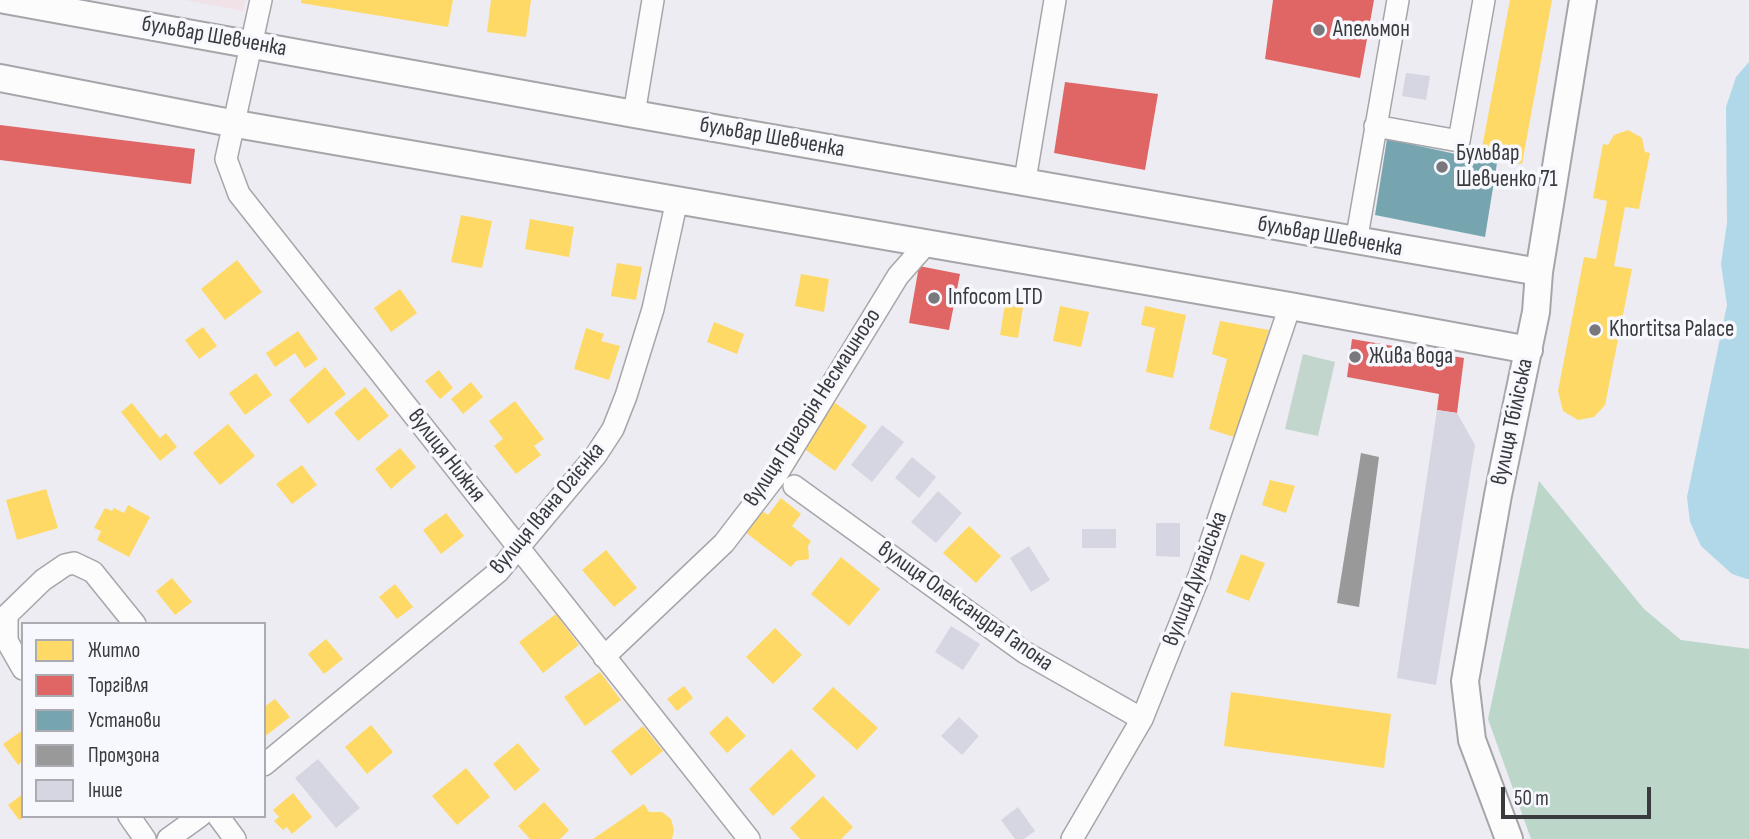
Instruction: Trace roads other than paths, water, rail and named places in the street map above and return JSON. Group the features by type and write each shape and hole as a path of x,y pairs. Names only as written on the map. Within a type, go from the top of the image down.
{"street":[{"name":"бульвар Шевченка","path":"5,0 634,114 1539,272"},
{"name":"вулиця Нижня","path":"261,0 236,124 226,159 239,194 750,839"},
{"path":"634,114 653,0"},
{"path":"1024,180 1055,0"},
{"path":"1356,242 1398,0"},
{"path":"1375,126 1459,141 1484,0"},
{"name":"вулиця Тбіліська","path":"1508,839 1472,740 1464,695 1498,495 1536,312 1539,272 1583,0"},
{"path":"0,78 236,124 1290,306 1529,350"},
{"name":"вулиця Івана Огієнка","path":"266,763 498,572 520,549 613,429 653,309 677,200"},
{"name":"вулиця Григорія Несмашного","path":"604,657 724,543 777,474 898,276 927,243"},
{"name":"вулиця Дунайська","path":"1072,839 1142,719 1200,575 1290,306"},
{"name":"вулиця Олександра Гапона","path":"794,486 1024,652 1142,719"},
{"path":"21,666 7,641 7,615 43,580 65,565 75,563 93,572 133,622"},
{"path":"130,818 145,839"},
{"path":"168,839 197,818"},
{"path":"219,818 235,839"}],"water":[{"path":"1749,62 1747,579 1732,574 1701,546 1690,522 1687,497 1727,305 1721,264 1727,223 1726,107 1736,77"}],"place":[{"name":"Апельмон","path":"1319,30"},
{"name":"Бульвар Шевченко 71","path":"1442,167"},
{"name":"Infocom LTD","path":"934,298"},
{"name":"Khortitsa Palace","path":"1595,330"},
{"name":"Жива вода","path":"1355,357"}]}
